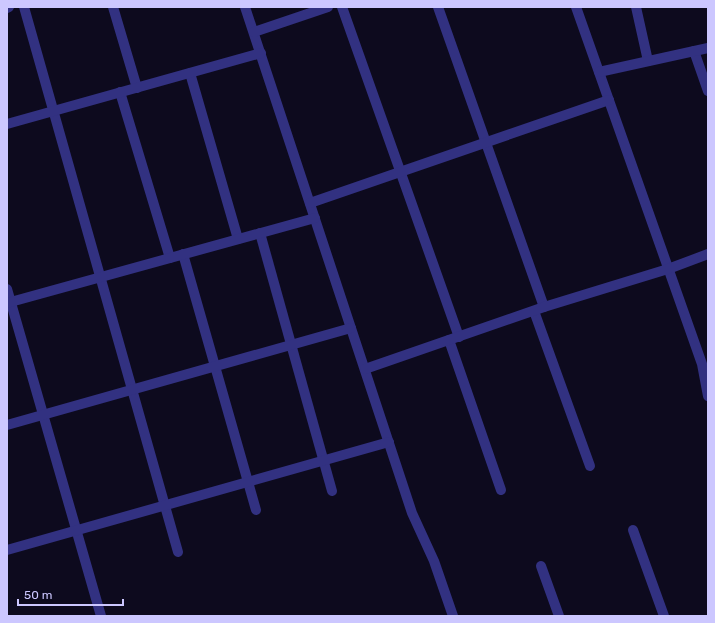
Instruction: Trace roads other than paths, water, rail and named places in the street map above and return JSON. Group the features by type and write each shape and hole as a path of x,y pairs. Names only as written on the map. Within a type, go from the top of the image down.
{"street":[{"path":"24,7 178,552"},
{"path":"113,7 136,88"},
{"path":"245,7 412,513 434,561 453,616"},
{"path":"254,32 328,7"},
{"path":"342,7 400,172 501,490"},
{"path":"438,7 544,307"},
{"path":"576,7 702,364 708,396"},
{"path":"636,7 648,61"},
{"path":"599,72 708,48"},
{"path":"694,51 708,91"},
{"path":"7,124 261,53"},
{"path":"190,73 238,239"},
{"path":"120,92 170,258"},
{"path":"310,203 609,100"},
{"path":"9,303 315,218"},
{"path":"260,233 332,491"},
{"path":"183,254 256,510"},
{"path":"365,369 544,307 668,269 708,254"},
{"path":"7,289 9,303 77,530 101,616"},
{"path":"534,311 590,466"},
{"path":"7,425 351,328"},
{"path":"7,550 389,442"},
{"path":"633,530 664,616"},
{"path":"541,566 559,616"}]}
